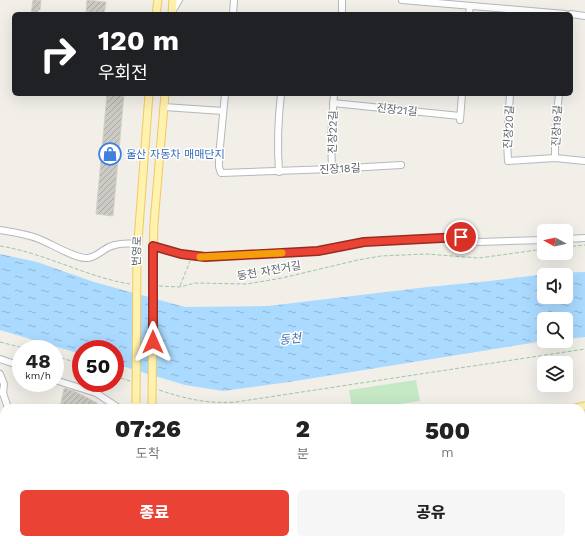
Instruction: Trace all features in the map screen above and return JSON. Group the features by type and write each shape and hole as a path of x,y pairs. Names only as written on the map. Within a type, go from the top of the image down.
{"main road":[{"path":"157,12 158,0"},
{"path":"172,12 173,0"},
{"name":"번영로","path":"136,404 137,244 149,96"},
{"name":"번영로","path":"153,404 153,246 165,96"}],"street":[{"path":"153,0 157,12"},
{"path":"173,12 179,0"},
{"path":"233,12 234,0"},
{"path":"342,0 342,12"},
{"path":"402,0 542,12"},
{"path":"469,12 470,6"},
{"path":"573,14 585,16"},
{"path":"164,107 223,111 225,96"},
{"path":"279,172 277,128 281,96"},
{"name":"진장22길","path":"332,169 331,138 334,96"},
{"name":"진장21길","path":"333,103 460,118 462,96"},
{"name":"진장20길","path":"510,96 506,142 508,161 555,158"},
{"name":"진장19길","path":"555,158 559,96"},
{"name":"진장18길","path":"223,111 219,157 219,167 221,173 279,172 402,165"},
{"path":"555,158 585,161"},
{"path":"0,230 39,239 71,254 88,258 98,255 105,249 116,244 137,244"},
{"path":"153,246 181,254 205,257 318,251 364,242 461,237 479,242 537,240"},
{"path":"573,239 585,238"},
{"path":"0,359 12,363"},
{"path":"0,374 4,384 1,392 6,404"},
{"path":"64,383 96,393 113,404"}],"path":[{"path":"573,246 585,245"},
{"path":"0,246 46,257 128,284 135,284"},
{"name":"동천 자전거길","path":"155,286 180,287 195,283 228,285 262,282 381,256 426,254 479,258 537,250"},
{"path":"180,287 191,259"},
{"path":"0,342 12,345"},
{"path":"167,393 202,402 236,402 585,349"}],"green space":[{"path":"416,380 420,401 400,404 351,404 349,390"}],"water":[{"name":"동천","path":"0,254 37,262 94,282 185,307 268,306 537,275 537,304 573,304 573,272 585,272 585,337 573,338 573,312 537,312 537,342 289,382 223,391 185,385 124,367 124,340 72,340 72,351 64,349 64,340 34,340 0,330"}],"building":[{"path":"33,0 41,0 40,10 38,10 38,12 31,12"},
{"path":"87,0 106,2 104,12 86,12"},
{"name":"울산 자동차 매매단지","path":"107,96 124,96 113,216 96,214"},
{"path":"64,388 72,390 72,392 76,392 97,404 61,404"}],"slow traffic":[{"path":"200,257 282,253"}],"place":[{"name":"울산 자동차 매매단지","path":"110,154"}],"route":[{"path":"153,342 153,246 181,254 205,257 318,251 364,242 461,237"}]}
